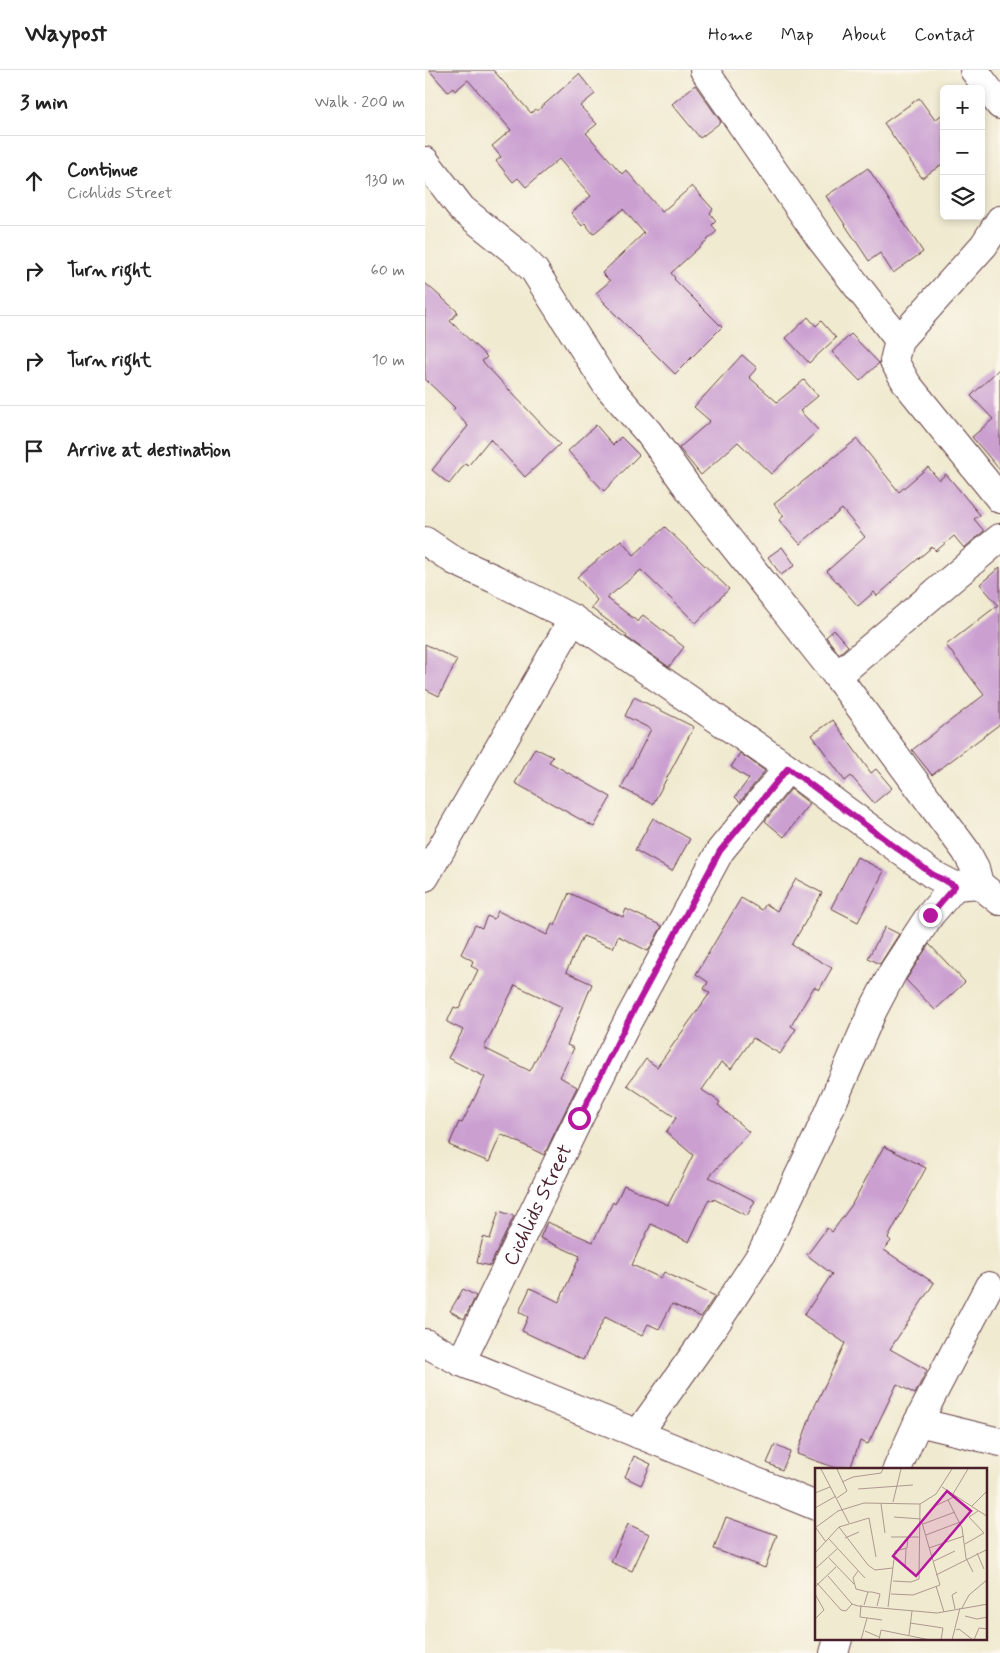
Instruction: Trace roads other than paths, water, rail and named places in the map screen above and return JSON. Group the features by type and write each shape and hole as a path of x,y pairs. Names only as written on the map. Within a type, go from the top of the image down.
{"street":[{"path":"704,70 820,238 899,340"},
{"path":"974,70 1000,105"},
{"path":"425,161 461,209 518,254 534,270 606,384 649,433 691,492 837,676 966,851 975,868 967,885 930,915 894,970 873,1010 817,1138 762,1253 711,1331 638,1434"},
{"path":"1000,220 984,245 899,340 894,361 907,384 1000,499"},
{"path":"837,676 1000,538"},
{"path":"425,541 455,560 573,619 788,768 932,874 967,885 1000,901"},
{"path":"425,877 573,619"},
{"name":"Cichlids Street","path":"461,1362 627,1023 720,851 788,768"},
{"path":"897,1468 918,1422 989,1286"},
{"path":"425,1343 461,1362 815,1506"},
{"path":"918,1422 1000,1442"},
{"path":"834,1653 838,1640"}]}
